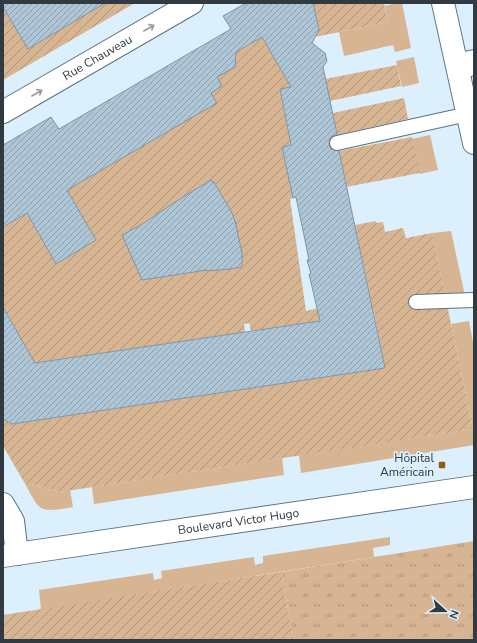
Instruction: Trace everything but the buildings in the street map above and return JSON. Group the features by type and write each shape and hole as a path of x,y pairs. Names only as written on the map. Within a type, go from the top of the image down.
{"street":[{"name":"Rue Chauveau","path":"3,112 192,3"},
{"path":"443,3 465,64 474,143"},
{"name":"Boulevard Victor Hugo","path":"10,555 474,487"},
{"path":"3,504 13,521 10,555"}],"lane":[{"path":"337,143 468,100"},
{"path":"416,302 474,300"}],"green space":[{"path":"3,3 135,3 3,80"},
{"path":"312,3 384,3 388,22 315,37"},
{"path":"402,3 411,48 395,52 393,45 344,56 339,32 388,22 385,6"},
{"path":"262,37 291,87 280,89 291,145 282,147 293,198 290,199 306,311 370,296 355,225 376,221 376,223 383,222 385,232 403,228 406,238 432,233 473,429 60,492 24,482 3,446 3,417 12,424 385,368 373,308 319,320 319,322 251,331 249,323 244,324 245,332 30,364 28,351 3,307 3,227 27,213 56,263 96,240 88,226 67,238 41,196 222,86 214,72 232,54"},
{"path":"414,57 419,83 402,87 396,61"},
{"path":"397,65 401,86 330,101 325,79"},
{"path":"404,98 408,119 337,135 333,113"},
{"path":"430,135 438,170 420,174 412,139"},
{"path":"412,137 420,173 346,187 339,151"},
{"path":"451,231 465,296 445,296 432,233"},
{"path":"469,321 474,347 474,445 301,473 299,455 473,429 451,324"},
{"path":"282,458 284,475 94,504 92,487"},
{"path":"24,482 60,492 70,490 73,507 53,510 41,508 37,505"},
{"path":"390,537 390,545 373,548 374,557 41,610 39,590 153,573 154,580 162,578 161,571 254,557 255,565 263,563 263,556"},
{"path":"474,541 474,640 294,640 281,572"},
{"path":"281,572 294,640 3,640 3,615"}],"place":[{"name":"Hôpital Américain","path":"442,465"}]}
